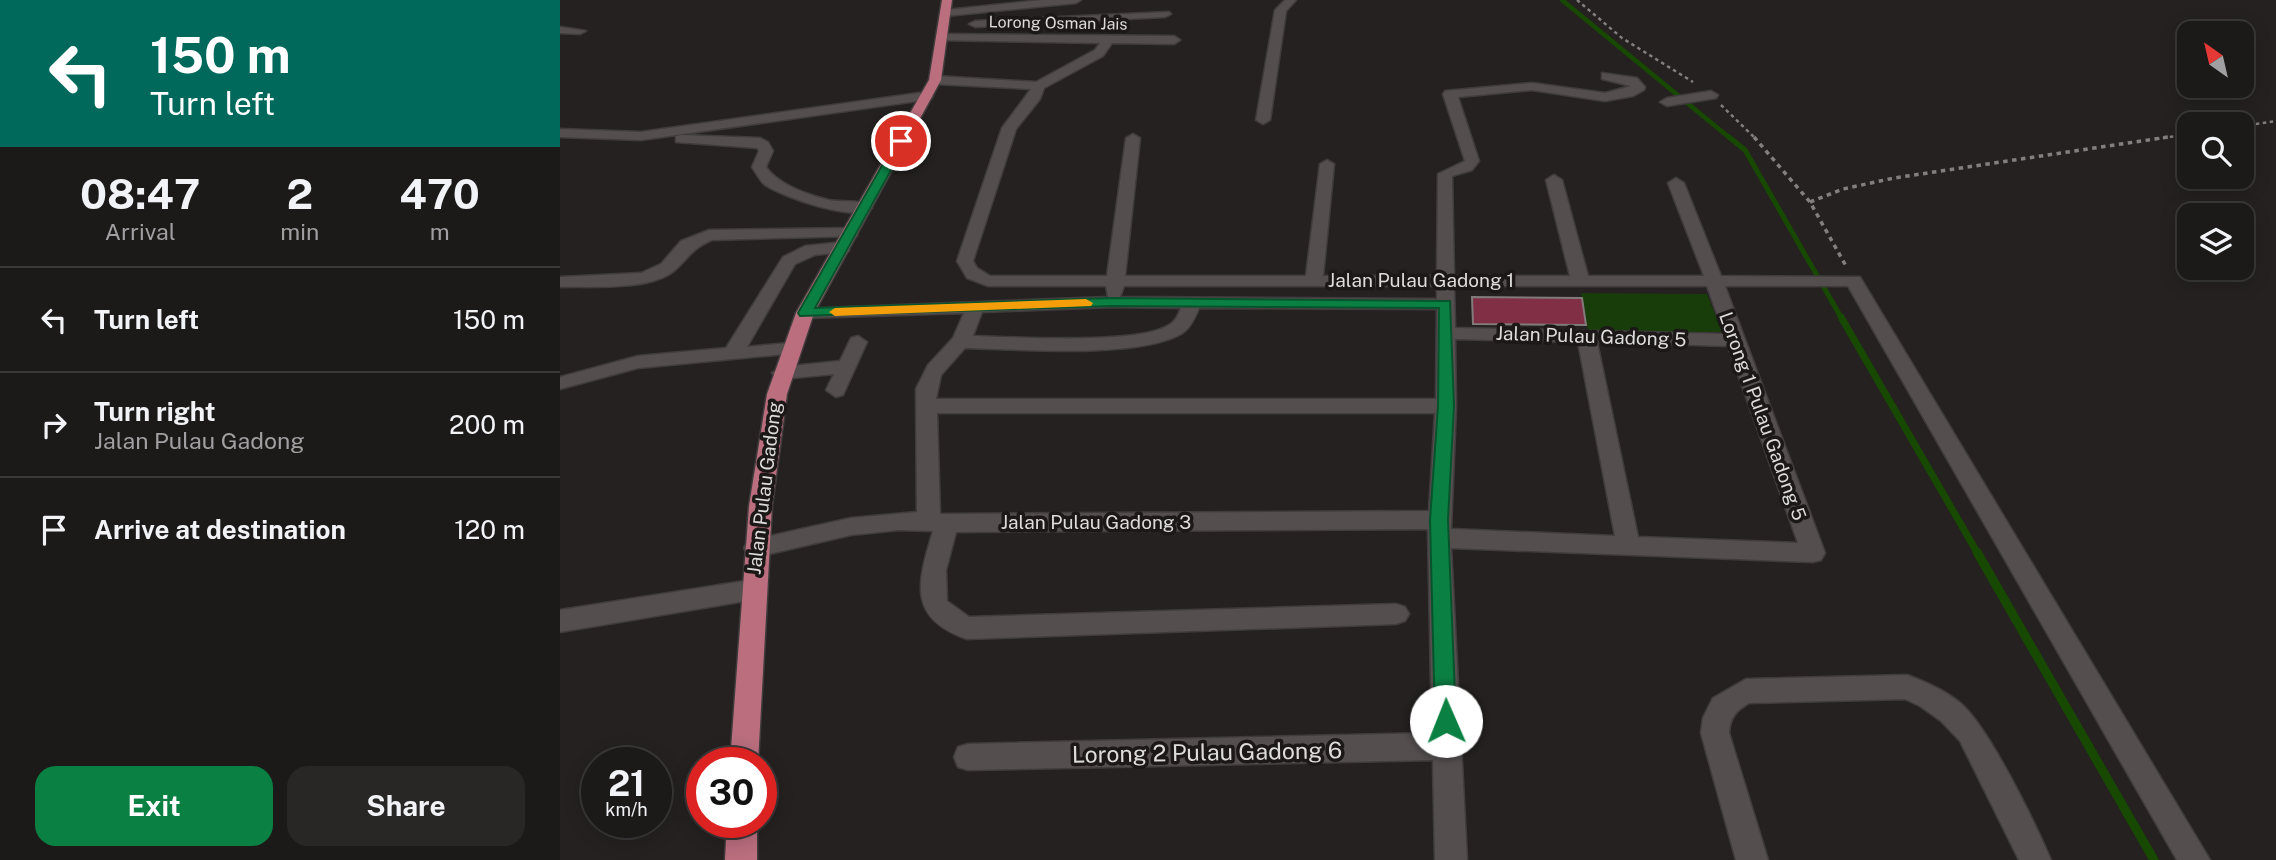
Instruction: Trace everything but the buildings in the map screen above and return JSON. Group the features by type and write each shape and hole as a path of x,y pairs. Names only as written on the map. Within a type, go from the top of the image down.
{"main road":[{"name":"Jalan Pulau Gadong","path":"745,747 751,590 765,455 782,373 805,313 930,88 945,19"},
{"path":"741,860 742,838"}],"street":[{"path":"945,19 994,3 1076,0"},
{"path":"1263,120 1281,10 1292,0"},
{"path":"945,19 1165,14"},
{"name":"Lorong Osman Jais","path":"945,19 1107,41 1174,40"},
{"path":"560,30 580,31"},
{"path":"641,136 930,88 1038,86 1099,52 1107,41"},
{"path":"1451,860 1439,529 1446,406 1446,174 1467,167 1472,161 1450,94 1545,87 1599,97 1633,91 1639,87 1633,81 1606,76"},
{"name":"Jalan Pulau Gadong 1","path":"1038,86 1035,96 1009,128 965,261 967,270 988,281 1314,281 1446,292 1580,279 1849,281"},
{"path":"1667,102 1708,96"},
{"path":"560,133 755,141 763,145 765,151 759,167 769,181 828,205 864,208"},
{"path":"1111,302 1117,279 1133,138"},
{"path":"1314,281 1327,164"},
{"path":"1554,180 1580,279"},
{"name":"Lorong 1 Pulau Gadong 5","path":"1676,183 1714,279 1813,553"},
{"path":"560,282 643,278 667,268 687,245 709,235 847,240"},
{"path":"732,355 789,261 811,250 847,240"},
{"path":"1849,281 2194,860"},
{"path":"805,313 1446,292"},
{"path":"960,342 1146,340 1176,330 1186,320 1192,301"},
{"path":"975,308 960,342 942,358 930,374 925,406 938,522 932,587 935,604 943,615 967,628 1396,614"},
{"name":"Jalan Pulau Gadong 5","path":"1447,332 1734,340"},
{"path":"1586,334 1628,544"},
{"path":"836,390 858,342"},
{"path":"560,383 638,362 789,349"},
{"path":"782,373 847,366"},
{"path":"925,406 1446,406"},
{"name":"Jalan Pulau Gadong 3","path":"756,548 848,528 938,522 1439,529 1628,544 1813,553"},
{"path":"560,621 751,590"},
{"path":"1752,860 1715,733 1716,715 1725,701 1746,691 1907,687 1930,697 1951,712 1970,732 2035,860"},
{"name":"Lorong 2 Pulau Gadong 6","path":"968,757 1446,747"}],"path":[{"path":"1577,0 1622,38 1708,96 1748,130 1810,202 1849,281"},
{"path":"2254,124 2276,121"},
{"path":"1810,202 1843,189 1894,178 2177,136"}],"green space":[{"path":"1581,293 1707,294 1722,332 1588,332"}],"waterway":[{"path":"1562,0 1731,139"},
{"path":"1729,137 1745,150 1842,319"},
{"path":"1841,317 1978,554"},
{"path":"1977,552 2154,860"}],"slow traffic":[{"path":"835,312 1086,303"}],"route":[{"path":"901,141 805,313 1111,302 1446,304 1446,406 1439,538 1446,721"}]}
